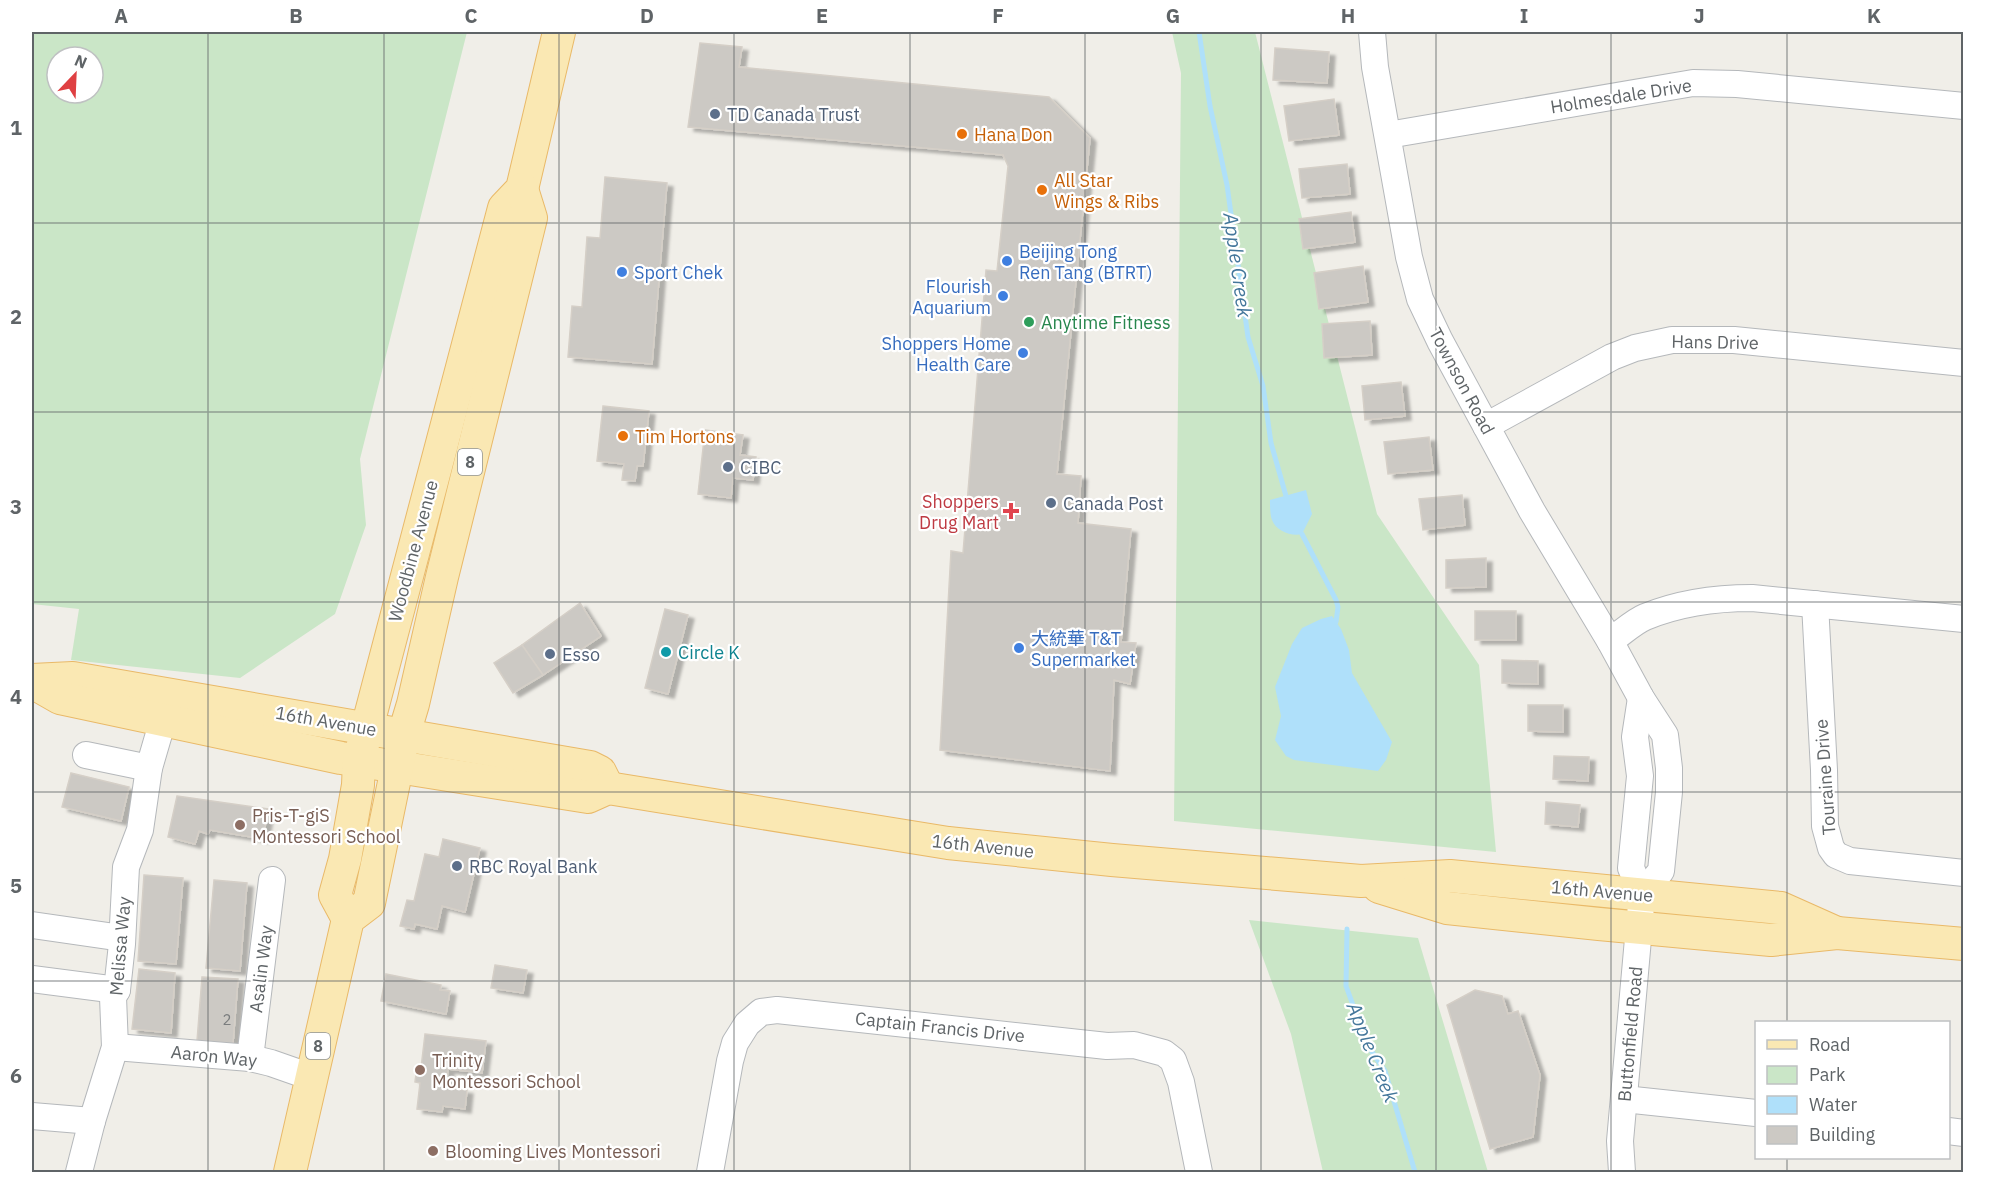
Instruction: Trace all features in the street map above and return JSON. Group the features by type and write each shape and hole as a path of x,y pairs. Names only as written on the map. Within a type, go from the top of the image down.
{"main road":[{"name":"Woodbine Avenue","path":"522,189 531,218 404,734 369,903 348,919 335,895 345,859 366,728 504,208 522,189 559,32"},
{"name":"16th Avenue","path":"32,681 73,678 593,767 601,774 608,788"},
{"name":"16th Avenue","path":"32,681 60,698 359,761 588,797 608,788 948,843 1361,882 1450,876 1780,908 1837,933"},
{"name":"16th Avenue","path":"1361,882 1447,908 1639,928 1771,940 1837,933 1964,944"},
{"name":"8","path":"290,1173 348,919"}],"street":[{"name":"Townson Road","path":"1372,32 1375,67 1409,257 1428,320 1532,511 1610,641 1641,698 1635,738 1640,776 1631,868 1642,894"},
{"name":"Holmesdale Drive","path":"1388,135 1693,83 1737,84 1964,106"},
{"name":"Hans Drive","path":"1486,426 1612,357 1635,348 1672,340 1734,340 1964,363"},
{"path":"1610,641 1643,617 1720,598 1752,598 1964,619"},
{"name":"Touraine Drive","path":"1815,604 1825,826 1831,848 1836,855 1850,861 1964,873"},
{"name":"Melissa Way","path":"79,1173 92,1121 116,1047 113,997 117,990 126,867 140,830 149,768 163,720"},
{"path":"86,754 149,768"},
{"name":"Asalin Way","path":"250,1058 272,880"},
{"name":"Buttonfield Road","path":"1623,1173 1620,1141 1642,894"},
{"path":"32,925 122,938"},
{"path":"32,980 117,990"},
{"name":"Captain Francis Drive","path":"710,1173 735,1043 747,1024 761,1012 777,1010 1107,1046 1134,1046 1164,1053 1173,1060 1182,1082 1199,1173"},
{"name":"Aaron Way","path":"116,1047 250,1058 311,1077"},
{"path":"1624,1099 1755,1113"},
{"path":"32,1116 92,1121"}],"green space":[{"path":"32,32 467,32 360,459 366,525 335,614 240,678 71,660 79,609 32,604"},
{"path":"1172,32 1255,32 1377,514 1479,665 1496,852 1174,821 1181,73"},
{"path":"1249,920 1418,938 1488,1172 1323,1172 1291,1034"}],"water":[{"path":"1306,490 1312,514 1302,534 1294,535 1281,530 1272,520 1270,500"},
{"path":"1332,616 1341,629 1349,650 1352,673 1392,742 1386,760 1378,771 1294,760 1286,756 1275,740 1281,716 1275,687 1292,644 1302,628"}],"building":[{"path":"700,43 742,47 739,67 1049,97 1090,138 1057,474 1081,476 1078,523 1131,529 1121,642 1136,643 1130,684 1114,680 1110,771 940,750 951,551 963,553 986,270 997,271 1008,166 1003,155 688,127"},
{"path":"1275,48 1329,52 1327,83 1273,80"},
{"path":"1334,99 1339,135 1289,141 1284,106"},
{"path":"1347,164 1350,194 1302,198 1299,169"},
{"name":"Sport Chek","path":"605,177 667,183 652,364 568,357 572,306 582,307 587,237 600,238"},
{"path":"1351,212 1355,242 1303,249 1299,219"},
{"path":"1363,266 1368,302 1319,309 1314,273"},
{"path":"1370,321 1372,355 1324,358 1322,324"},
{"path":"1401,382 1405,416 1365,420 1362,386"},
{"name":"Tim Hortons","path":"603,406 649,411 643,466 637,466 635,481 622,480 624,464 597,461"},
{"name":"CIBC","path":"705,430 743,435 740,455 756,457 753,480 733,478 731,498 698,494"},
{"path":"1429,437 1433,470 1388,474 1384,442"},
{"path":"1462,495 1465,525 1423,530 1419,499"},
{"path":"1486,558 1486,587 1446,588 1446,560"},
{"path":"580,603 601,636 543,675 522,645"},
{"name":"Circle K","path":"665,609 688,615 668,694 645,688"},
{"path":"1475,611 1516,611 1516,640 1475,640"},
{"path":"522,645 543,675 513,693 494,663"},
{"path":"1502,660 1538,661 1538,684 1502,683"},
{"path":"1528,705 1563,705 1563,732 1528,731"},
{"path":"1554,756 1589,757 1588,781 1553,779"},
{"path":"71,773 129,787 121,821 62,807"},
{"path":"177,796 268,809 263,839 210,830 208,834 199,831 195,844 168,837"},
{"path":"1546,802 1580,805 1578,827 1545,824"},
{"path":"443,839 480,848 465,912 442,906 437,929 415,924 414,929 400,926 407,900 414,901 425,854 439,857"},
{"path":"144,875 183,878 176,964 138,961"},
{"path":"214,880 247,883 240,971 206,968"},
{"path":"495,965 527,970 523,993 491,988"},
{"path":"139,969 175,973 171,1033 132,1029"},
{"path":"386,974 441,985 440,990 450,991 446,1014 381,1001"},
{"path":"202,977 238,979 233,1043 197,1041"},
{"path":"1475,990 1502,996 1508,1014 1518,1011 1540,1075 1533,1137 1490,1149 1447,1005"},
{"path":"425,1034 486,1041 482,1073 448,1069 446,1088 467,1090 465,1109 443,1106 442,1112 417,1109 420,1083 415,1082 417,1067 421,1068"}],"waterway":[{"name":"Apple Creek","path":"1199,32 1210,106 1227,185 1248,337 1263,386 1271,443 1286,496"},
{"name":"Apple Creek","path":"1302,534 1336,600 1338,607 1336,622"},
{"name":"Apple Creek","path":"1347,929 1346,986 1368,1046 1385,1071 1415,1172"}],"place":[{"name":"TD Canada Trust","path":"715,114"},
{"name":"Hana Don","path":"962,134"},
{"name":"All Star Wings & Ribs","path":"1042,190"},
{"name":"Beijing Tong Ren Tang (BTRT)","path":"1007,261"},
{"name":"Sport Chek","path":"622,272"},
{"name":"Flourish Aquarium","path":"1003,296"},
{"name":"Anytime Fitness","path":"1029,322"},
{"name":"Shoppers Home Health Care","path":"1023,353"},
{"name":"Tim Hortons","path":"623,436"},
{"name":"CIBC","path":"728,467"},
{"name":"Canada Post","path":"1051,503"},
{"name":"Shoppers Drug Mart","path":"1011,511"},
{"name":"大統華 T&T Supermarket","path":"1019,648"},
{"name":"Circle K","path":"666,652"},
{"name":"Esso","path":"550,654"},
{"name":"Pris-T-giS Montessori School","path":"240,825"},
{"name":"RBC Royal Bank","path":"457,866"},
{"name":"Trinity Montessori School","path":"420,1070"},
{"name":"Blooming Lives Montessori","path":"433,1151"}]}
